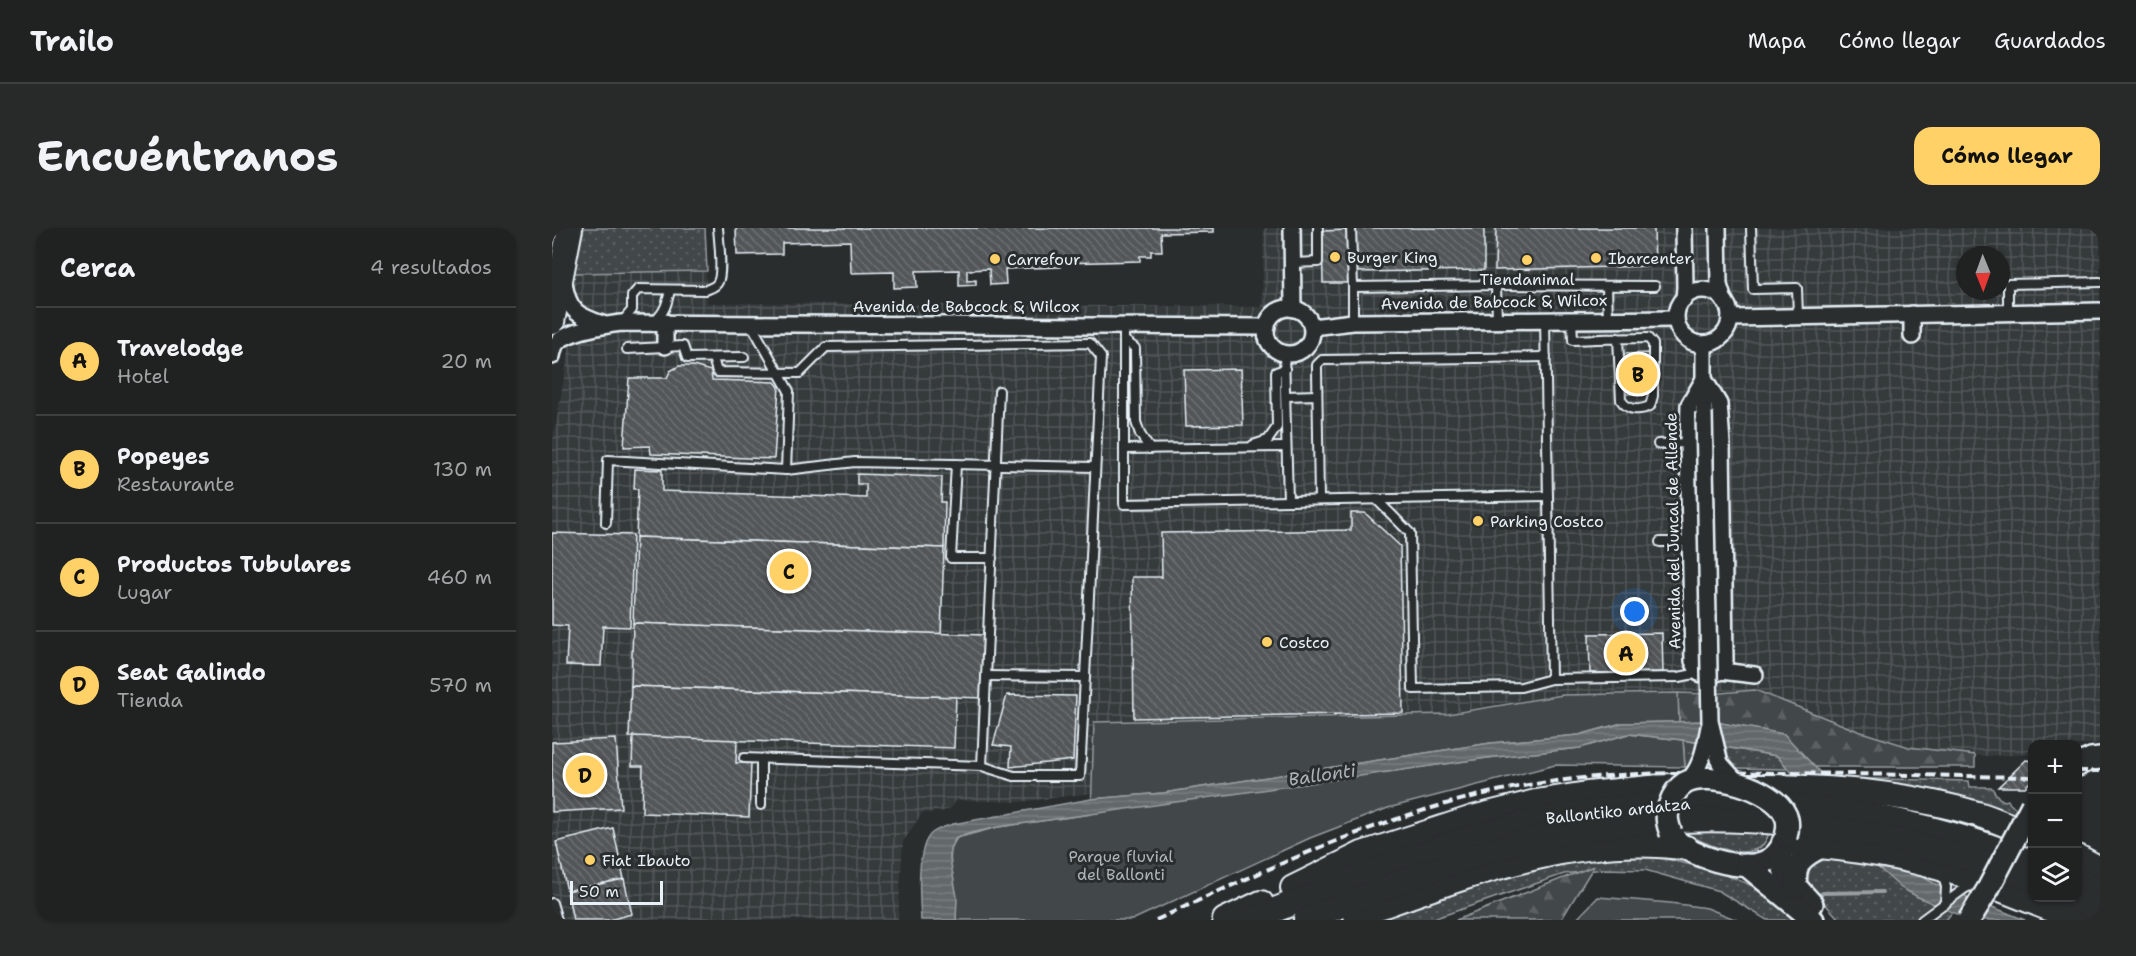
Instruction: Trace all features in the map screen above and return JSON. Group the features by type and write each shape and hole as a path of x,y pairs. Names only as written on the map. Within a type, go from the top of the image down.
{"main road":[{"path":"552,322 570,228"},
{"path":"1225,920 1362,854 1473,818 1536,802 1577,795 1684,783"},
{"path":"1743,786 1822,787 1908,798 1982,815 2028,833"},
{"name":"Ballontiko ardatza","path":"1250,920 1444,847 1530,821 1612,808 1688,802 1817,807 1890,820 1973,841 2028,862"},
{"name":"Ballontiko ardatza","path":"1306,920 1392,884 1530,840 1618,824 1692,819 1813,825 1887,838 1963,857 2028,879"},
{"path":"1342,920 1489,869 1553,854 1607,846 1679,840"},
{"path":"1783,844 1832,847 1917,862 1943,878 1972,885 2078,920"},
{"path":"2082,859 2100,869"},
{"path":"2082,883 2100,890"},
{"path":"2082,901 2100,910"}],"street":[{"path":"1292,228 1293,309"},
{"path":"1684,228 1684,299"},
{"path":"1718,228 1719,285 1729,309 1730,318 1725,333 1712,342 1704,344 1688,339 1678,327 1676,319 1679,304 1691,293 1700,290 1709,291 1724,301"},
{"path":"564,256 568,303 580,316 605,325"},
{"path":"1286,309 1293,309 1305,315 1312,327 1311,340 1303,350 1290,354 1284,353 1270,343 1267,327 1274,315 1286,309"},
{"path":"1730,318 2100,310"},
{"path":"1912,314 1912,336"},
{"name":"Avenida de Babcock & Wilcox","path":"1312,327 1353,322 1676,319"},
{"path":"659,322 666,346"},
{"name":"Avenida de Babcock & Wilcox","path":"552,356 556,343 566,336 621,323 751,323 1124,333 1267,327"},
{"name":"Avenida del Juncal de Allende","path":"1704,344 1710,721"},
{"path":"1704,379 1719,404 1722,444 1725,660 1721,671"},
{"name":"Avenida del Juncal de Allende","path":"1699,673 1693,661 1688,443 1689,405 1704,379"},
{"path":"1699,673 1710,676 1721,671 1755,675"},
{"path":"1710,721 1703,754 1693,776 1673,796 1667,814 1679,840 1706,857 1746,865 1761,864 1773,858 1783,844"},
{"path":"1710,721 1720,764 1743,786"},
{"path":"2082,763 2100,758"},
{"path":"1684,783 1708,778 1743,786 1763,794 1778,804 1787,821 1783,844 1785,872 1827,920"},
{"path":"1969,920 2028,813"},
{"path":"1796,887 1795,877 1799,862 1807,854 1832,847"},
{"path":"1746,865 1813,920"}],"lane":[{"path":"621,323 632,310 632,296 638,290 706,290 712,288 718,282 720,274 718,228"},
{"path":"1292,263 1318,262 1318,228"},
{"path":"1351,228 1353,322"},
{"path":"1751,228 1753,289 1797,288 1798,316"},
{"path":"2008,312 2008,284 2100,282"},
{"path":"1496,285 1497,320"},
{"path":"1607,286 1608,319"},
{"path":"1353,287 1655,286"},
{"path":"605,325 627,329 647,328 659,322 667,306 670,290"},
{"path":"1545,319 1551,679"},
{"path":"1572,319 1573,339 1618,338 1648,338 1653,344 1653,396 1650,406 1643,409 1624,406 1621,400 1618,338"},
{"path":"751,323 789,391 786,470"},
{"path":"1124,333 1124,504 1548,496"},
{"path":"1124,333 1135,348 1136,422 1140,434 1150,448"},
{"path":"713,358 717,372 780,374 800,373 826,347 1090,343 1101,357 1080,776 1014,776 982,766 744,758"},
{"path":"627,349 683,346 687,358 744,357"},
{"path":"1284,353 1288,501"},
{"path":"1319,500 1317,369 1322,360 1546,357"},
{"path":"1246,447 1268,440 1277,426 1276,372 1285,369"},
{"path":"982,766 999,391"},
{"path":"1286,396 1317,395"},
{"path":"1658,444 1688,443"},
{"path":"1124,449 1286,447"},
{"path":"606,523 608,460 786,470 855,462 1094,467"},
{"path":"956,464 951,558 992,558"},
{"path":"1376,499 1410,533 1413,689 1521,687 1551,679 1679,677 1699,673"},
{"path":"1660,542 1690,542"},
{"path":"987,676 1084,677"},
{"path":"761,759 761,805"},
{"path":"1943,878 1947,896 1945,904"},
{"path":"1922,920 1972,885"},
{"path":"552,903 557,920"}],"shaded area":[{"path":"583,228 705,228 707,303 1262,307 1264,228 2100,228 2100,743 2082,745 2082,740 2028,740 2028,754 1982,756 1909,747 1858,731 1755,690 1558,696 1491,705 1448,714 1403,713 1095,722 1092,793 1020,802 957,800 950,809 922,813 903,842 898,920 552,920 552,446 569,350 574,273"}],"green space":[{"path":"584,228 705,228 707,271 574,273"},
{"path":"1755,690 1858,731 1909,747 1975,755 1975,767 1814,767 1784,735 1710,721 1679,722 1678,693 1709,694"},
{"name":"Parque fluvial del Ballonti","path":"1678,693 1679,722 1622,723 1579,735 1491,743 1163,793 1092,799 1091,812 1094,722 1448,714 1563,695"},
{"name":"Parque fluvial del Ballonti","path":"1628,734 1683,740 1685,767 1555,765 1388,808 1310,838 1132,920 956,920 956,898 950,858 957,838 998,827 1487,758 1580,748"},
{"path":"1683,740 1777,756 1789,769 1685,767"},
{"path":"1833,778 1969,781 1970,787 1991,787 1999,798 2004,801 2008,800 2017,809 2011,815"},
{"path":"1682,831 1769,832 1764,843 1755,850 1743,852 1717,847"},
{"path":"1632,854 1706,869 1743,882 1774,898 1799,920 1767,920 1719,891 1645,870 1603,869 1564,874 1430,920 1367,920 1495,872"},
{"path":"1832,857 1940,875 1974,885 1946,920 1840,920 1804,881 1808,864 1822,858"},
{"path":"1594,866 1561,920 1456,920"},
{"path":"1598,897 1707,908 1737,920 1576,920"}],"water":[{"name":"Ballonti","path":"1710,721 1784,734 1912,871 1937,885 2025,920 1970,920 1901,888 1871,861 1777,756 1683,740 1628,734 1580,748 1487,758 998,827 967,834 956,838 950,848 957,897 956,920 921,920 920,874 923,850 932,833 953,824 1091,799 1163,793 1491,743 1579,735 1622,723"}],"building":[{"name":"Carrefour","path":"736,228 1214,228 1214,232 1161,233 1162,251 1151,251 1151,256 1140,256 1140,261 1060,263 1060,267 1005,269 1006,284 990,285 989,269 967,270 967,281 976,280 976,285 959,286 959,270 916,271 917,287 894,288 894,272 851,273 850,241 782,243 782,254 737,255"},
{"path":"1356,228 1484,228 1484,270 1356,272"},
{"path":"1496,228 1654,228 1655,266 1495,270"},
{"name":"Burger King","path":"1348,230 1349,283 1323,283 1322,231"},
{"path":"1650,353 1651,393 1625,394 1624,354"},
{"path":"679,366 693,366 711,371 712,380 775,382 779,387 774,459 651,454 650,446 624,447 629,378 667,378 670,371"},
{"path":"1241,369 1243,425 1186,426 1184,370"},
{"path":"635,469 662,470 662,491 866,498 866,484 857,484 857,474 942,477 941,502 945,502 944,548 636,537 638,489 634,489"},
{"name":"Costco","path":"1351,513 1365,513 1400,546 1403,713 1134,718 1132,577 1162,577 1161,533 1351,530"},
{"path":"552,533 633,535 630,627 603,626 601,666 566,665 568,626 552,625"},
{"path":"636,537 944,548 941,634 633,623"},
{"path":"633,623 984,635 982,698 631,686"},
{"path":"1662,633 1663,672 1590,673 1589,634"},
{"path":"631,686 956,697 954,748 629,737"},
{"path":"1007,695 1076,696 1073,760 1010,767 1011,747 993,745"},
{"path":"633,736 737,740 736,763 751,763 749,817 642,813 643,766 632,766"},
{"path":"616,739 621,808 552,812 552,742"},
{"path":"2028,760 2028,784 2025,787 1998,787"},
{"name":"Fiat Ibauto","path":"613,828 624,879 567,891 556,842"},
{"path":"624,879 632,914 609,920 573,920 567,891"}],"waterway":[{"path":"1819,895 1823,893 1882,892"}],"railway":[{"path":"2082,771 2100,771"},
{"path":"1156,920 1285,862 1371,828 1460,800 1541,783 1610,776 1679,773 2028,777"}],"place":[{"name":"Burger King","path":"1335,257"},
{"name":"Ibarcenter","path":"1596,258"},
{"name":"Carrefour","path":"995,259"},
{"name":"Tiendanimal","path":"1527,260"},
{"name":"Popeyes","path":"1638,374"},
{"name":"Parking Costco","path":"1478,521"},
{"name":"Productos Tubulares","path":"789,571"},
{"name":"Costco","path":"1267,642"},
{"name":"Travelodge","path":"1626,653"},
{"name":"Seat Galindo","path":"585,775"},
{"name":"Fiat Ibauto","path":"590,860"}]}
